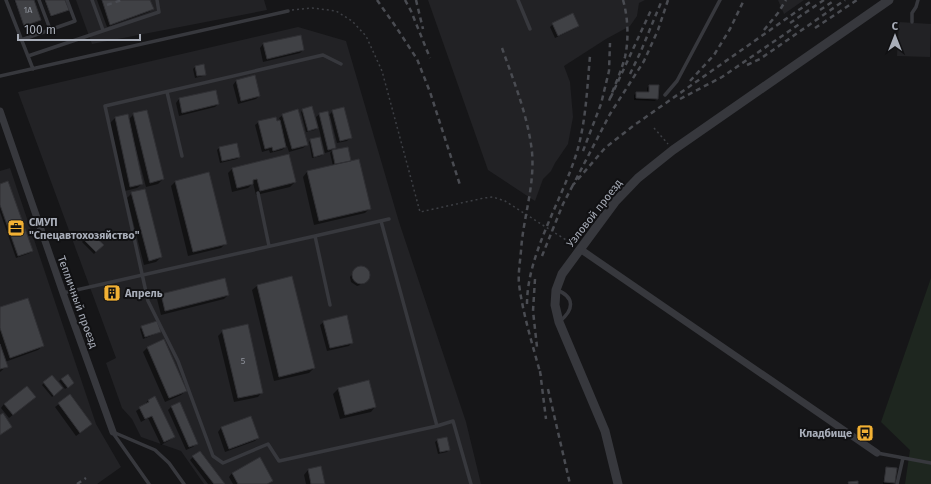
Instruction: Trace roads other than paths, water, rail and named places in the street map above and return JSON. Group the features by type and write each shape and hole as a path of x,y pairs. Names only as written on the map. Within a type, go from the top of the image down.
{"street":[{"name":"Узловой проезд","path":"618,484 605,431 559,322 554,306 556,290 562,274 615,202 638,178 673,150 889,0"},
{"name":"Тепличный проезд","path":"0,111 63,294 113,432"},
{"path":"580,249 878,453"}],"lane":[{"path":"6,0 33,69"},
{"path":"39,0 50,29"},
{"path":"21,40 75,21 67,0"},
{"path":"92,0 103,30"},
{"path":"28,56 159,12 156,0"},
{"path":"518,0 530,29"},
{"path":"665,95 677,81 720,0"},
{"path":"912,22 912,12 916,7 918,0"},
{"path":"0,76 288,11"},
{"path":"341,64 323,55 105,106 148,301 178,361 213,456 223,463 268,444 279,461 437,426 453,421 471,484"},
{"path":"167,92 182,156"},
{"path":"258,193 269,246"},
{"path":"63,294 389,219"},
{"path":"381,221 437,426"},
{"path":"315,236 330,305"},
{"path":"556,290 562,292 571,304 571,309 559,322"},
{"path":"113,432 149,484"},
{"path":"113,432 155,450 169,463 184,484"},
{"path":"878,453 931,463"},
{"path":"897,484 903,458"}],"railway":[{"path":"107,5 122,0"},
{"path":"377,0 417,59 430,92 460,185"},
{"path":"405,0 430,58"},
{"path":"416,0 423,29"},
{"path":"623,0 626,14 627,43 622,68 609,101 652,8"},
{"path":"630,74 662,0"},
{"path":"668,0 658,30 644,61 610,114 573,185 605,148 633,126 813,0"},
{"path":"690,81 714,55 730,29 744,0"},
{"path":"764,30 778,13 786,0"},
{"path":"790,23 824,0"},
{"path":"820,10 835,0"},
{"path":"747,65 760,59 845,0"},
{"path":"815,28 857,0"},
{"path":"680,99 722,77 801,23"},
{"path":"583,151 601,104 609,71 610,43"},
{"path":"502,48 524,112 532,152 532,177 522,239 519,280 526,319 541,376"},
{"path":"527,304 528,285 539,248 576,155 586,106 590,56"},
{"path":"542,256 563,204 573,185"},
{"path":"535,279 533,311 537,347"},
{"path":"540,371 546,419"},
{"path":"548,389 570,484"},
{"path":"77,484 86,478"}],"place":[{"name":"СМУП \"Спецавтохозяйство\"","path":"16,228"},
{"name":"Апрель","path":"112,293"},
{"name":"Кладбище","path":"865,433"}]}
